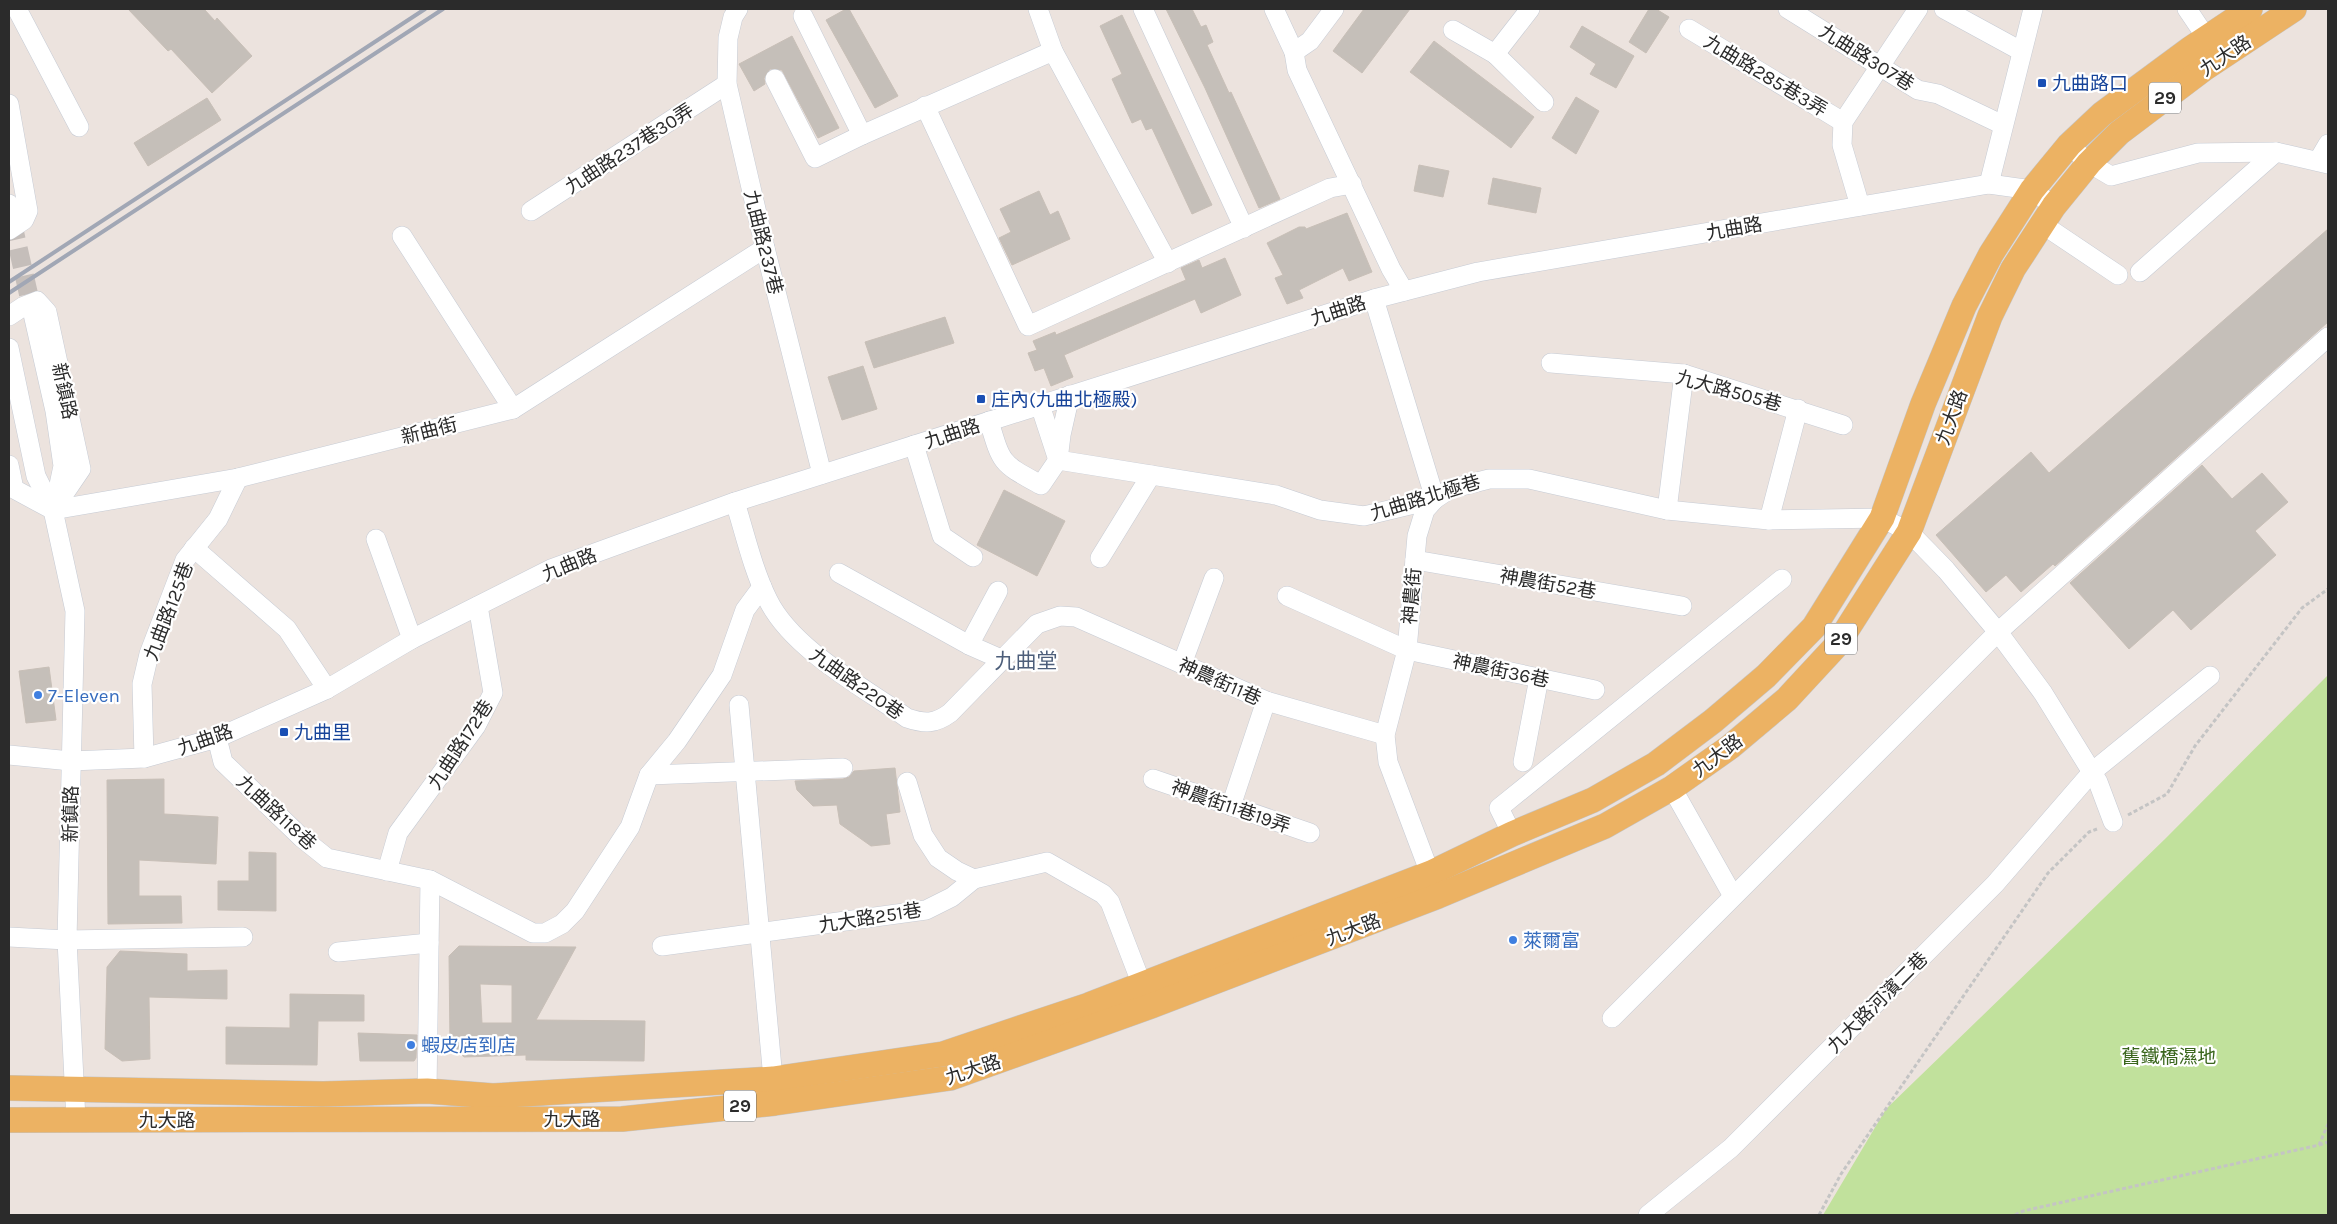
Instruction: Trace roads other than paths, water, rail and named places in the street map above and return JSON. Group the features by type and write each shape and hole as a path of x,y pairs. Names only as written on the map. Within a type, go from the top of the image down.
{"main road":[{"name":"九大路","path":"9,1120 622,1119 775,1103 950,1078 1151,1006 1438,896 1605,826 1672,788 1730,747 1787,699 1837,645 1909,532 1990,316 2013,270 2048,215 2089,163 2119,133 2213,48 2250,9"},
{"name":"九大路","path":"9,1088 323,1094 427,1092 493,1096 773,1079 943,1054 1142,985 1431,873 1512,834 1593,800 1656,764 1713,721 1766,676 1814,627 1882,518 1923,404 1964,306 1991,254 2032,190 2069,145 2102,114 2213,48 2294,9"}],"street":[{"path":"17,9 79,128"},
{"name":"九曲路237巷","path":"738,9 733,17 728,38 727,84 765,248 822,474"},
{"path":"1038,9 1053,51 1168,263"},
{"path":"1143,9 1244,228"},
{"path":"1274,9 1294,52 1297,70 1391,269 1404,291"},
{"path":"1294,52 1310,41 1334,9"},
{"path":"1495,54 1530,9"},
{"name":"九曲路307巷","path":"1788,9 1918,90 1938,94 2003,125"},
{"path":"1860,206 1842,145 1843,122 1918,9"},
{"path":"1944,9 2021,51"},
{"path":"1989,184 2033,9"},
{"path":"2187,9 2213,48"},
{"path":"803,16 862,135"},
{"name":"九曲路285巷3弄","path":"1689,29 1843,122"},
{"path":"1453,30 1495,54 1544,102"},
{"path":"775,79 815,158 925,106 1053,51"},
{"name":"九曲路237巷30弄","path":"531,212 727,84"},
{"path":"9,104 28,211 24,220 10,218"},
{"path":"925,106 1028,326 1330,188 1352,184"},
{"path":"2069,145 2089,163 2111,176 2198,153 2276,152 2323,162 2328,144"},
{"path":"2140,272 2276,152"},
{"name":"九曲路","path":"9,755 72,761 144,758 217,738 327,689 412,639 551,569 735,502 822,474 1374,299 1478,272 1989,184 2032,190 2048,215 2118,274"},
{"path":"402,236 513,409"},
{"name":"新曲街","path":"53,510 238,478 513,409 765,248"},
{"path":"1374,299 1435,499"},
{"name":"新鎮路","path":"9,316 24,306 37,301 44,306 47,312 81,468 53,510"},
{"name":"新鎮路","path":"33,314 55,411 64,466 53,510"},
{"path":"1612,1018 1998,632 2328,337"},
{"name":"新鎮路","path":"9,348 36,476 53,510 75,611 67,940 76,1088 76,1120"},
{"name":"九大路505巷","path":"1551,363 1684,374 1843,425"},
{"path":"1666,510 1684,374"},
{"path":"989,421 999,455 1009,468 1041,485 1058,460 1061,435 1070,395"},
{"path":"1040,405 1058,460"},
{"path":"1769,520 1798,409"},
{"path":"914,445 942,536 973,558"},
{"name":"九曲路北極巷","path":"1058,460 1276,495 1320,510 1364,516 1435,499 1450,489 1489,479 1529,479 1666,510 1769,520 1882,518"},
{"path":"9,466 14,488 53,510"},
{"path":"1100,558 1151,475"},
{"name":"九曲路125巷","path":"144,758 142,684 149,654 185,560 218,519 238,478"},
{"name":"神農街","path":"1435,499 1425,510 1417,536 1406,650 1385,735 1388,762 1438,896"},
{"name":"九曲路220巷","path":"735,502 762,587 782,622 799,643 907,718 925,724 939,722 1037,624 1060,616"},
{"path":"1882,518 1909,532 1946,570 1998,632 2043,693 2092,772 2098,782 2113,822"},
{"path":"376,539 412,639"},
{"path":"194,548 287,629 327,689"},
{"name":"神農街52巷","path":"1415,560 1682,606"},
{"path":"840,573 969,645 1002,660"},
{"path":"1182,664 1214,578"},
{"path":"1512,834 1499,808 1782,579"},
{"path":"648,775 677,741 722,675 745,610 762,587"},
{"path":"969,645 998,591"},
{"name":"神農街36巷","path":"1287,596 1406,650 1595,690"},
{"name":"九曲路172巷","path":"387,872 398,833 476,726 493,693 478,606"},
{"name":"神農街11巷","path":"1060,616 1076,617 1266,701 1385,735"},
{"name":"九大路河濱二巷","path":"1648,1215 1731,1148 1995,884 2092,772 2210,676"},
{"path":"1523,762 1538,678"},
{"path":"1231,806 1266,701"},
{"path":"739,705 773,1079"},
{"name":"九曲路118巷","path":"217,738 223,762 302,838 327,858 430,880 533,933 545,933 562,924 575,911 634,818 648,775"},
{"path":"648,775 744,770 844,768"},
{"name":"神農街11巷19弄","path":"1153,779 1310,833"},
{"path":"907,782 923,835 938,858 957,871 974,879 1047,862 1102,894 1110,902 1142,985"},
{"path":"1672,788 1733,896"},
{"name":"九大路251巷","path":"662,946 926,910 952,897 974,879"},
{"path":"427,1092 430,880"},
{"path":"9,937 67,940 243,937"},
{"path":"338,952 429,943"}],"tunnel":[{"path":"12,221 33,314"}],"railway":[{"path":"9,282 425,9"},
{"path":"9,293 443,9"}],"place":[{"name":"九曲路口","path":"2042,83"},
{"name":"庄內(九曲北極殿)","path":"981,399"},
{"name":"7-Eleven","path":"38,695"},
{"name":"九曲里","path":"284,732"},
{"name":"萊爾富","path":"1513,940"},
{"name":"蝦皮店到店","path":"411,1045"}],"district":[{"name":"九曲堂","path":"1026,661"}],"park label":[{"name":"舊鐵橋濕地","path":"2169,1056"}]}
